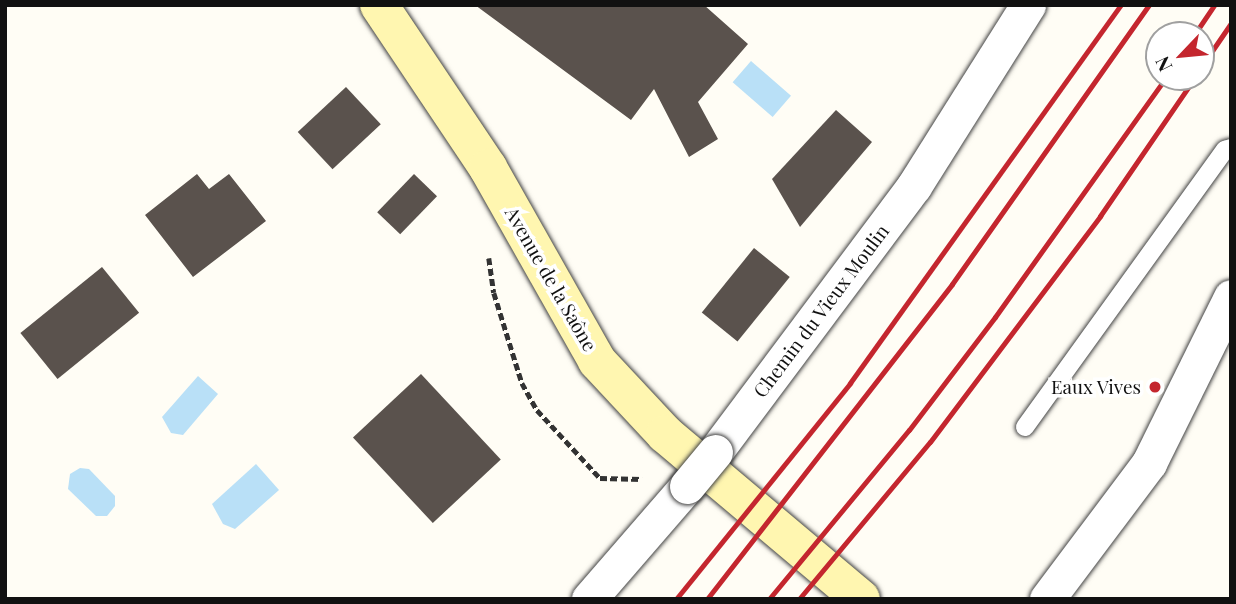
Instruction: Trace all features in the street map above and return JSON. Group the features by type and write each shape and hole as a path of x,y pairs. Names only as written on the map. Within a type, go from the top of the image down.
{"main road":[{"name":"Avenue de la Saône","path":"379,5 510,206 572,322 634,404 861,599"}],"street":[{"name":"Chemin du Vieux Moulin","path":"589,599 715,452 914,187 1028,5"},
{"path":"1046,599 1149,463 1231,297"}],"lane":[{"path":"1025,427 1225,149 1231,148"}],"path":[{"path":"510,206 485,225 494,293 522,383 537,410 600,478 655,479 684,490"}],"water":[{"path":"751,61 791,96 773,117 733,82"},
{"path":"198,376 218,394 183,435 171,433 162,417"},
{"path":"256,464 279,490 235,529 223,524 212,504"},
{"path":"80,468 89,469 115,496 115,506 107,516 96,516 68,489 70,474"}],"building":[{"path":"475,5 704,5 748,44 698,102 718,139 689,157 654,89 631,120"},
{"path":"346,87 381,124 333,169 298,132"},
{"path":"836,110 872,142 800,227 772,179"},
{"path":"197,174 209,189 229,174 266,221 193,277 145,215"},
{"path":"414,174 437,196 400,234 377,212"},
{"path":"754,248 790,277 738,341 702,313"},
{"path":"102,267 139,313 58,379 20,333"},
{"path":"421,374 501,460 433,523 353,437"}],"railway":[{"path":"676,599 850,383 1121,5"},
{"path":"707,599 952,284 1149,5"},
{"path":"1203,21 1214,5"},
{"path":"1215,46 1231,23"},
{"path":"769,599 909,430 995,317 1156,91"},
{"path":"799,599 930,442 1100,216 1185,91"}],"place":[{"name":"Eaux Vives","path":"1155,387"}]}
